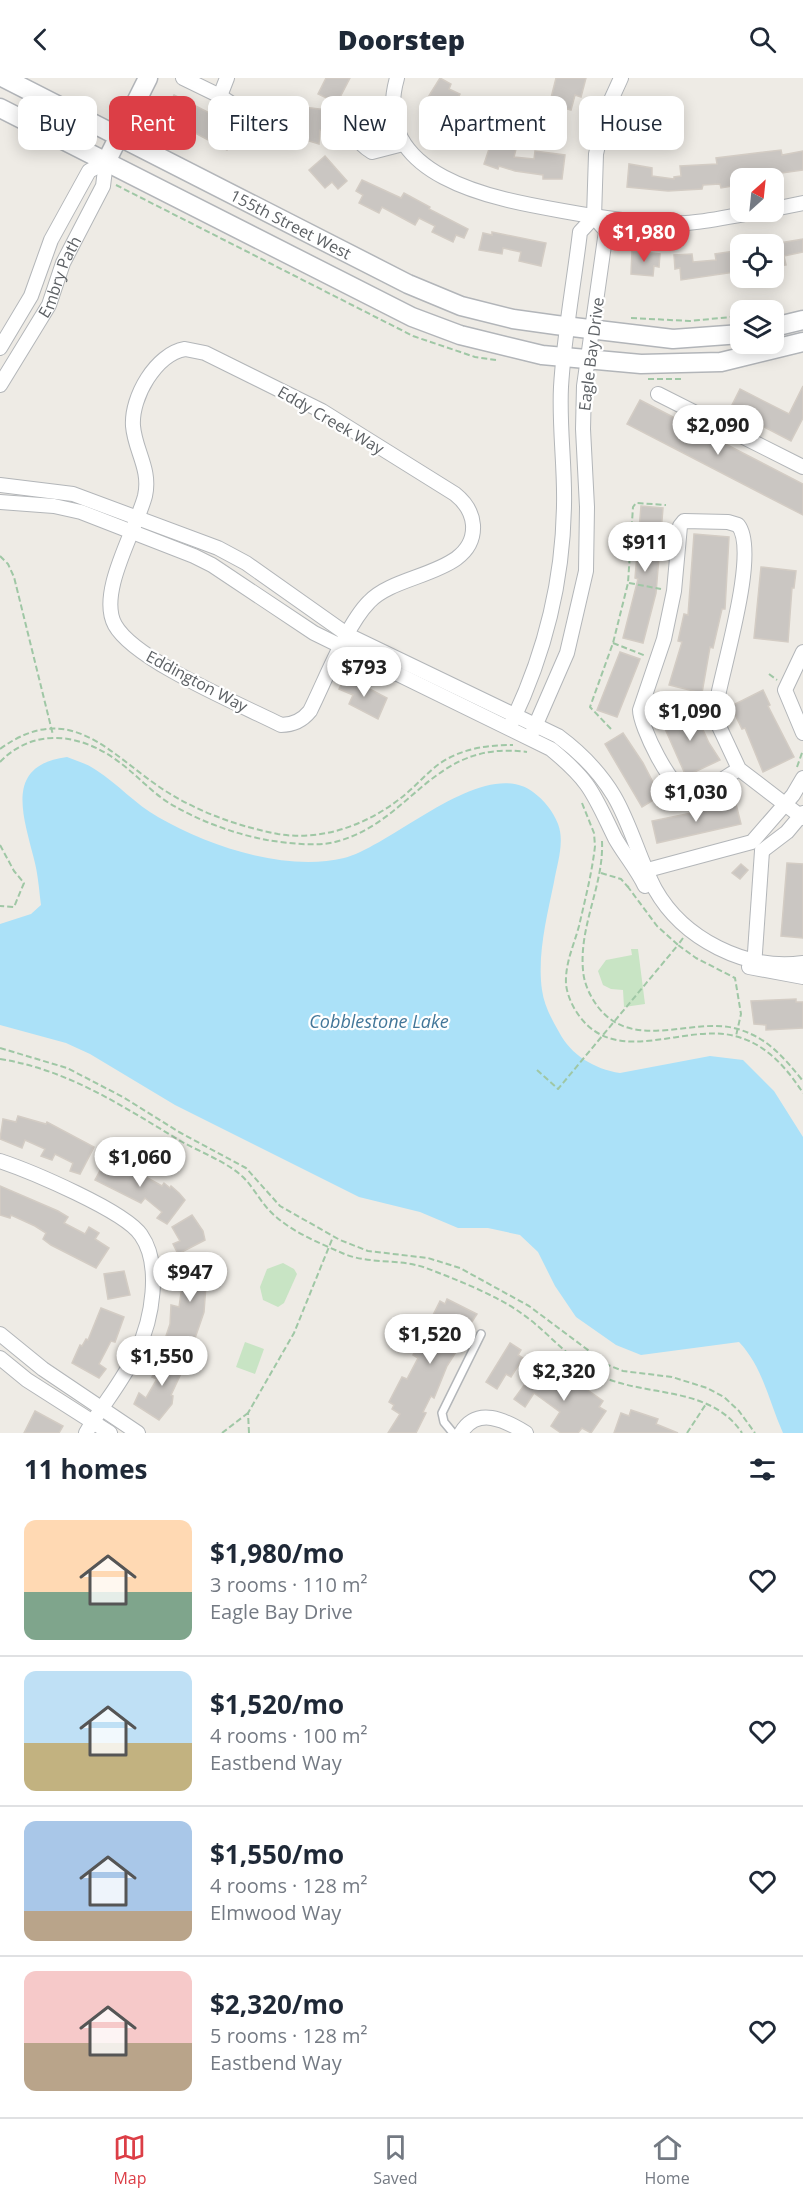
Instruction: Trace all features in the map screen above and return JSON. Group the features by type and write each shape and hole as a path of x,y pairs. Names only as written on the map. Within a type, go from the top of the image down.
{"street":[{"name":"155th Street West","path":"4,78 109,131"},
{"name":"Embry Path","path":"139,96 148,78"},
{"path":"183,78 220,96 227,78"},
{"path":"394,96 397,78"},
{"name":"Eagle Bay Drive","path":"512,721 542,650 557,588 564,504 560,426 580,232 594,216 596,154 606,111 621,78"},
{"name":"155th Street West","path":"0,108 412,317 470,338 542,355 641,364 721,362 803,342"},
{"path":"407,147 423,165 455,184 503,201 594,216 686,223 730,216"},
{"name":"Embry Path","path":"0,383 29,341 49,305 63,263 104,186 106,162 112,150"},
{"name":"155th Street West","path":"146,150 408,284 461,306 513,319 673,339 730,335"},
{"name":"Embry Path","path":"0,348 31,296 51,240 89,171 106,162"},
{"path":"784,207 803,203"},
{"name":"Eagle Bay Drive","path":"530,738 567,653 588,557 583,429 588,359 594,330 606,231 594,216"},
{"path":"784,325 803,320"},
{"name":"Eddy Creek Way","path":"133,531 139,517 147,476 134,434 134,412 153,371 166,356 178,350 199,351 322,411 460,498 468,509 472,521 470,541 459,558 379,592 362,610 345,641"},
{"path":"658,394 803,467"},
{"path":"0,485 73,494 139,517 231,554 345,641"},
{"path":"0,502 54,506 133,531 212,565 314,633 345,641 512,721 536,725 572,747 598,784"},
{"path":"640,876 757,847 787,832 802,816 739,770 717,722 716,705 741,597 743,536 738,525 728,522 684,521 680,526 674,591 664,639 640,710 642,725 670,777 682,791 689,793 703,790 739,770"},
{"name":"Eddington Way","path":"133,531 110,592 110,614 116,627 125,638 168,668 281,725 291,724 304,718 310,711 345,641"},
{"path":"803,652 785,690 803,733"},
{"path":"512,721 530,738 550,749 615,799 640,876 661,910 692,938 710,951 803,977"},
{"path":"754,964 757,847 803,778"},
{"path":"754,964 803,963"},
{"path":"0,1161 31,1172 129,1221 142,1236 150,1257 152,1283 148,1317 139,1349 89,1427"},
{"path":"0,1334 101,1409 138,1433"},
{"path":"0,1358 89,1427 110,1433"},
{"path":"461,1433 465,1426 480,1418 496,1418 526,1433"}],"lane":[{"path":"453,1433 444,1422 442,1413 481,1334"}],"path":[{"path":"623,318 690,321 730,317"},
{"path":"611,729 590,706 613,643 628,583 633,507 636,503 666,505"},
{"path":"0,556 8,564 14,577 53,737"},
{"path":"628,583 667,590"},
{"path":"613,643 651,658"},
{"path":"642,725 658,718 681,701 700,700 716,705"},
{"path":"0,749 24,735 52,728 79,734 99,742 170,794 203,810 237,824 294,836 327,833 356,825 396,801 437,765 462,752 475,748 516,745"},
{"path":"0,762 21,745 43,737 78,742 104,752 162,798 202,818 266,839 303,844 333,842 366,827 397,809 442,769 459,760 494,751 519,751 534,754"},
{"path":"581,800 592,827 595,846 578,928 567,964 566,986 576,1012 585,1023 604,1036 630,1042 694,1035 736,1036 767,1052 780,1062 803,1093"},
{"path":"601,833 603,858 601,873 588,914 583,972 585,985 595,1003 615,1021 636,1030 654,1032 705,1028 739,1029 773,1046 786,1058 803,1081"},
{"path":"0,845 14,872 24,883 14,907 0,906"},
{"path":"601,873 621,879 657,926 678,945 696,958 735,978 741,1005 739,1029 736,1036"},
{"path":"628,887 640,876"},
{"path":"537,1070 558,1089 604,1036 683,937"},
{"path":"0,1048 67,1068 123,1096 179,1132 246,1168 280,1206 333,1236 368,1251 428,1258 460,1268 530,1306 608,1365 642,1376 672,1377 689,1381 724,1397 739,1411 755,1433"},
{"path":"0,1059 70,1078 118,1102 242,1176 268,1210 286,1225 328,1247 365,1260 425,1267 519,1311 584,1367 603,1377 628,1387 683,1395 706,1404 722,1413 742,1433"},
{"path":"222,1433 248,1413 294,1333 333,1236"},
{"path":"687,1433 706,1404"},
{"path":"248,1413 249,1433"}],"green space":[{"path":"631,949 638,949 645,1004 624,1007 623,990 611,989 603,985 598,971 606,960 632,955"},
{"path":"283,1263 294,1269 297,1274 284,1303 278,1307 263,1300 260,1287 267,1269"},
{"path":"245,1342 264,1349 255,1374 236,1367"}],"water":[{"name":"Cobblestone Lake","path":"67,757 93,768 150,812 178,828 248,854 297,862 344,858 364,850 464,793 490,785 513,784 533,792 541,799 556,819 561,838 542,949 542,990 548,1011 570,1048 592,1064 620,1073 710,1056 743,1060 774,1091 803,1137 803,1433 783,1433 760,1374 739,1342 641,1355 616,1345 576,1317 555,1286 538,1252 520,1235 488,1228 458,1228 420,1212 359,1197 175,1105 90,1054 66,1043 0,1025 0,924 31,914 41,905 23,810 26,781 34,770 47,762"}],"building":[{"path":"326,78 350,78 341,96 318,94"},
{"path":"440,78 451,84 449,89 460,94 459,96 429,96"},
{"path":"556,78 586,78 581,96 575,95 571,110 567,109 567,96 552,96"},
{"path":"196,106 208,112 208,140 196,134"},
{"path":"309,108 321,109 319,144 309,141"},
{"path":"489,150 516,150 514,157 534,159 535,151 565,155 562,179 543,179 543,175 499,166 498,169 484,164"},
{"path":"781,150 782,155 803,151 803,170 784,173 784,168 730,168 730,186 721,188 720,184 703,185 702,189 668,191 627,187 629,164 652,168 652,176 674,179 674,177 681,176 680,166 717,164 716,158"},
{"path":"325,156 347,181 338,189 332,182 325,188 309,170"},
{"path":"362,180 401,198 404,193 430,207 429,209 468,229 464,238 456,235 453,242 432,232 435,226 419,218 415,225 382,207 379,213 359,203 363,195 356,191"},
{"path":"492,232 546,243 541,266 519,261 521,252 503,248 502,254 479,250 483,233 492,235"},
{"path":"803,239 803,252 784,256 784,242"},
{"path":"632,251 660,254 659,267 654,266 653,276 631,274"},
{"path":"730,252 730,273 681,280 680,268 675,269 674,255 692,254 693,262 716,260 715,254"},
{"path":"803,386 803,418 791,441 730,409 740,389 789,414"},
{"path":"640,400 803,484 803,515 627,424"},
{"path":"641,506 663,508 656,593 643,643 623,638 638,579 635,578"},
{"path":"694,534 729,537 725,609 722,609 713,648 710,647 702,693 669,685 682,642 678,641 684,614 688,615"},
{"path":"761,567 796,571 794,588 792,588 788,642 754,638"},
{"path":"620,652 640,659 617,717 597,710"},
{"path":"345,676 387,698 378,719 349,704 353,695 339,689"},
{"path":"763,690 770,705 768,706 794,757 763,772 745,728 742,729 731,706"},
{"path":"693,708 709,743 720,760 686,776 662,722"},
{"path":"623,733 643,763 660,796 642,807 605,744"},
{"path":"736,804 741,824 657,843 652,821"},
{"path":"787,863 803,864 803,938 781,936"},
{"path":"741,864 748,870 740,879 732,873"},
{"path":"796,999 796,1002 803,1002 803,1028 766,1030 766,1025 754,1024 751,1001"},
{"path":"18,1116 46,1124 47,1122 94,1147 80,1174 70,1171 73,1163 55,1154 52,1160 41,1156 45,1149 25,1140 22,1148 0,1139 3,1119 16,1122"},
{"path":"108,1156 162,1186 164,1183 170,1188 171,1186 179,1193 185,1200 167,1224 157,1218 162,1212 145,1198 141,1203 95,1180"},
{"path":"0,1186 58,1211 68,1217 64,1223 85,1234 89,1227 99,1233 95,1239 109,1248 96,1268 51,1245 43,1239 46,1233 35,1226 11,1215 10,1218 0,1215"},
{"path":"192,1215 203,1231 205,1240 178,1254 173,1244 180,1241 172,1227"},
{"path":"207,1257 210,1275 208,1285 206,1285 204,1312 192,1347 165,1339 170,1324 171,1305 179,1307 182,1286 179,1286 177,1274 189,1274 184,1259"},
{"path":"124,1271 130,1295 108,1299 104,1274"},
{"path":"447,1299 477,1314 460,1340 463,1341 447,1366 434,1398 431,1396 416,1433 388,1433 400,1414 392,1409 394,1405 389,1402 402,1377 407,1379 418,1358 413,1355 440,1301 445,1304"},
{"path":"101,1308 124,1317 115,1342 111,1341 99,1364 106,1369 99,1378 72,1363 80,1345 82,1346 86,1339 88,1340"},
{"path":"510,1343 521,1350 518,1355 523,1358 511,1377 506,1374 497,1389 486,1382"},
{"path":"163,1353 186,1363 171,1395 173,1396 172,1404 159,1420 134,1404 139,1393 146,1398 157,1379 152,1377"},
{"path":"541,1362 553,1371 550,1375 566,1388 569,1384 576,1388 579,1384 603,1401 599,1407 606,1411 591,1433 582,1428 578,1433 561,1433 551,1426 560,1412 534,1393 525,1407 514,1399"},
{"path":"631,1410 658,1419 656,1424 678,1433 614,1433 621,1413 629,1416"},
{"path":"35,1411 63,1426 59,1433 24,1433"}]}
